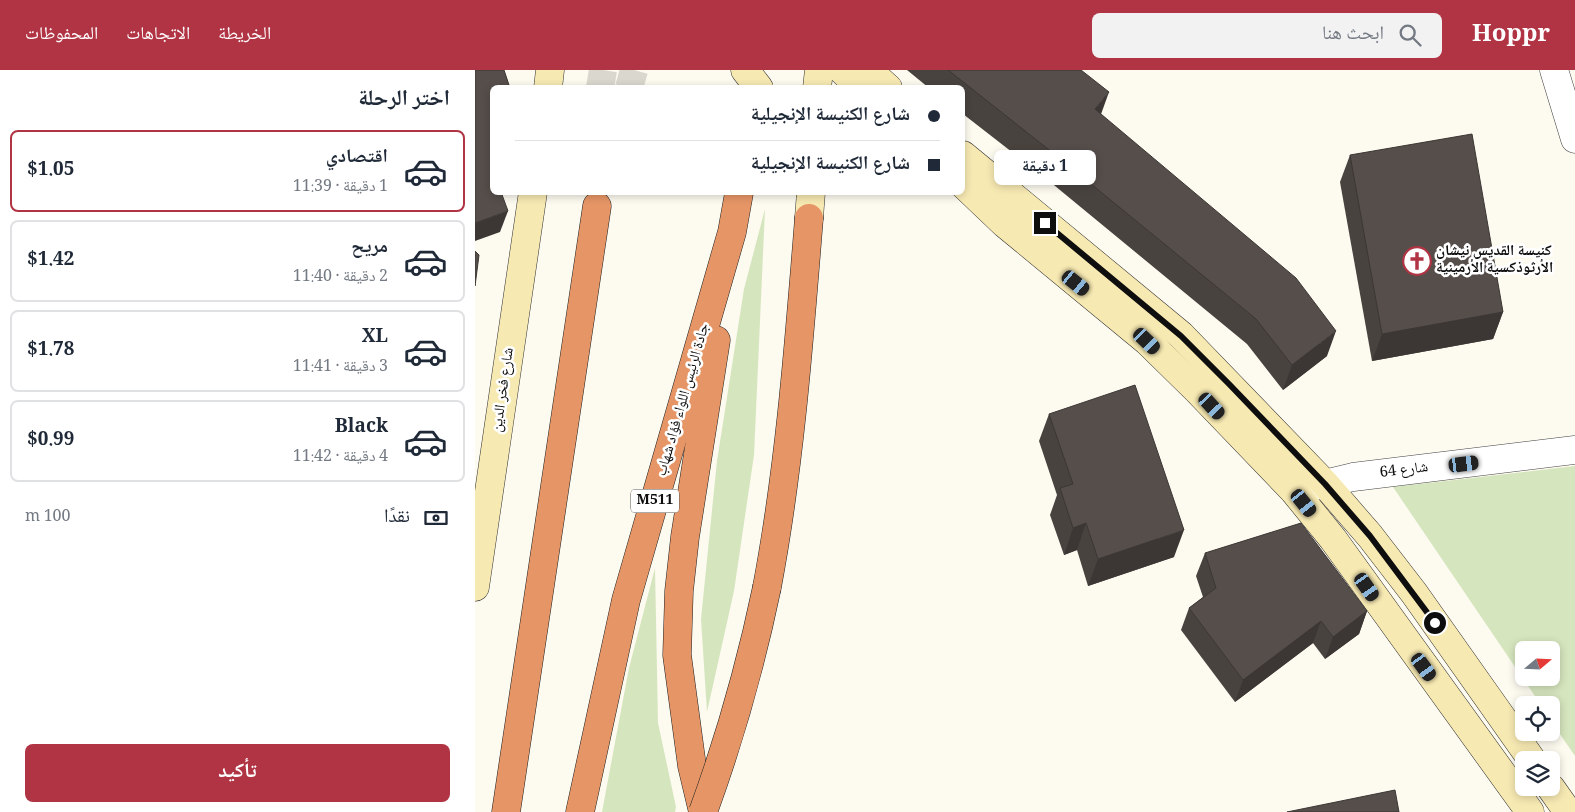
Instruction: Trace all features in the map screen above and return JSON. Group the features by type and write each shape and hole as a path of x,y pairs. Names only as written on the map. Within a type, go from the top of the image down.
{"highway":[{"name":"جادة الرئيس اللواء فؤاد شهاب","path":"580,812 626,600 732,232 739,195"},
{"path":"703,812 729,738 753,653 782,508 794,406 810,205"},
{"path":"506,812 597,206"},
{"path":"703,812 692,766 677,654 679,591 685,537 732,232"}],"street":[{"path":"548,85 550,70"},
{"path":"745,70 757,85"},
{"path":"817,85 819,70"},
{"path":"842,70 858,85"},
{"path":"868,70 885,85"},
{"path":"1554,70 1575,139"},
{"path":"965,157 1181,336 1325,484 1370,536 1414,593 1526,751"},
{"path":"965,186 1005,224 1147,341 1294,491 1333,539 1530,812"},
{"name":"شارع فخر الدين","path":"476,579 482,492 532,195"},
{"name":"شارع 64","path":"1294,491 1353,477 1575,450"},
{"path":"1557,796 1568,812"}],"green space":[{"path":"765,209 754,455 734,591 707,712 701,619 717,461 744,289"},
{"path":"1575,466 1575,756 1560,734 1560,696 1535,696 1528,686 1560,686 1560,641 1515,641 1515,667 1393,487"},
{"path":"655,568 658,723 676,807 675,812 602,812 629,668"}],"building":[{"path":"475,70 504,70 509,85 490,85 490,195 502,195 508,211 475,223"},
{"path":"948,70 1081,70 1109,92 1095,109 1296,278 1336,331 1292,365 1256,319"},
{"name":"كنيسة القديس نيشان الأرثوذكسية الأرمينية","path":"1472,134 1503,312 1382,334 1350,155"},
{"path":"475,251 479,255 475,286"},
{"path":"1135,385 1184,530 1098,559 1086,523 1073,528 1060,488 1073,484 1049,414"},
{"path":"1301,523 1367,611 1333,637 1321,621 1243,680 1189,608 1216,588 1205,553"},
{"path":"1395,790 1399,812 1287,812"}],"tunnel":[{"path":"600,85 603,70"},
{"path":"630,85 634,70"}],"place":[{"name":"كنيسة القديس نيشان الأرثوذكسية الأرمينية","path":"1417,261"}],"route":[{"path":"1045,223 1181,336 1229,384 1269,428 1325,484 1370,536 1435,623"}]}
